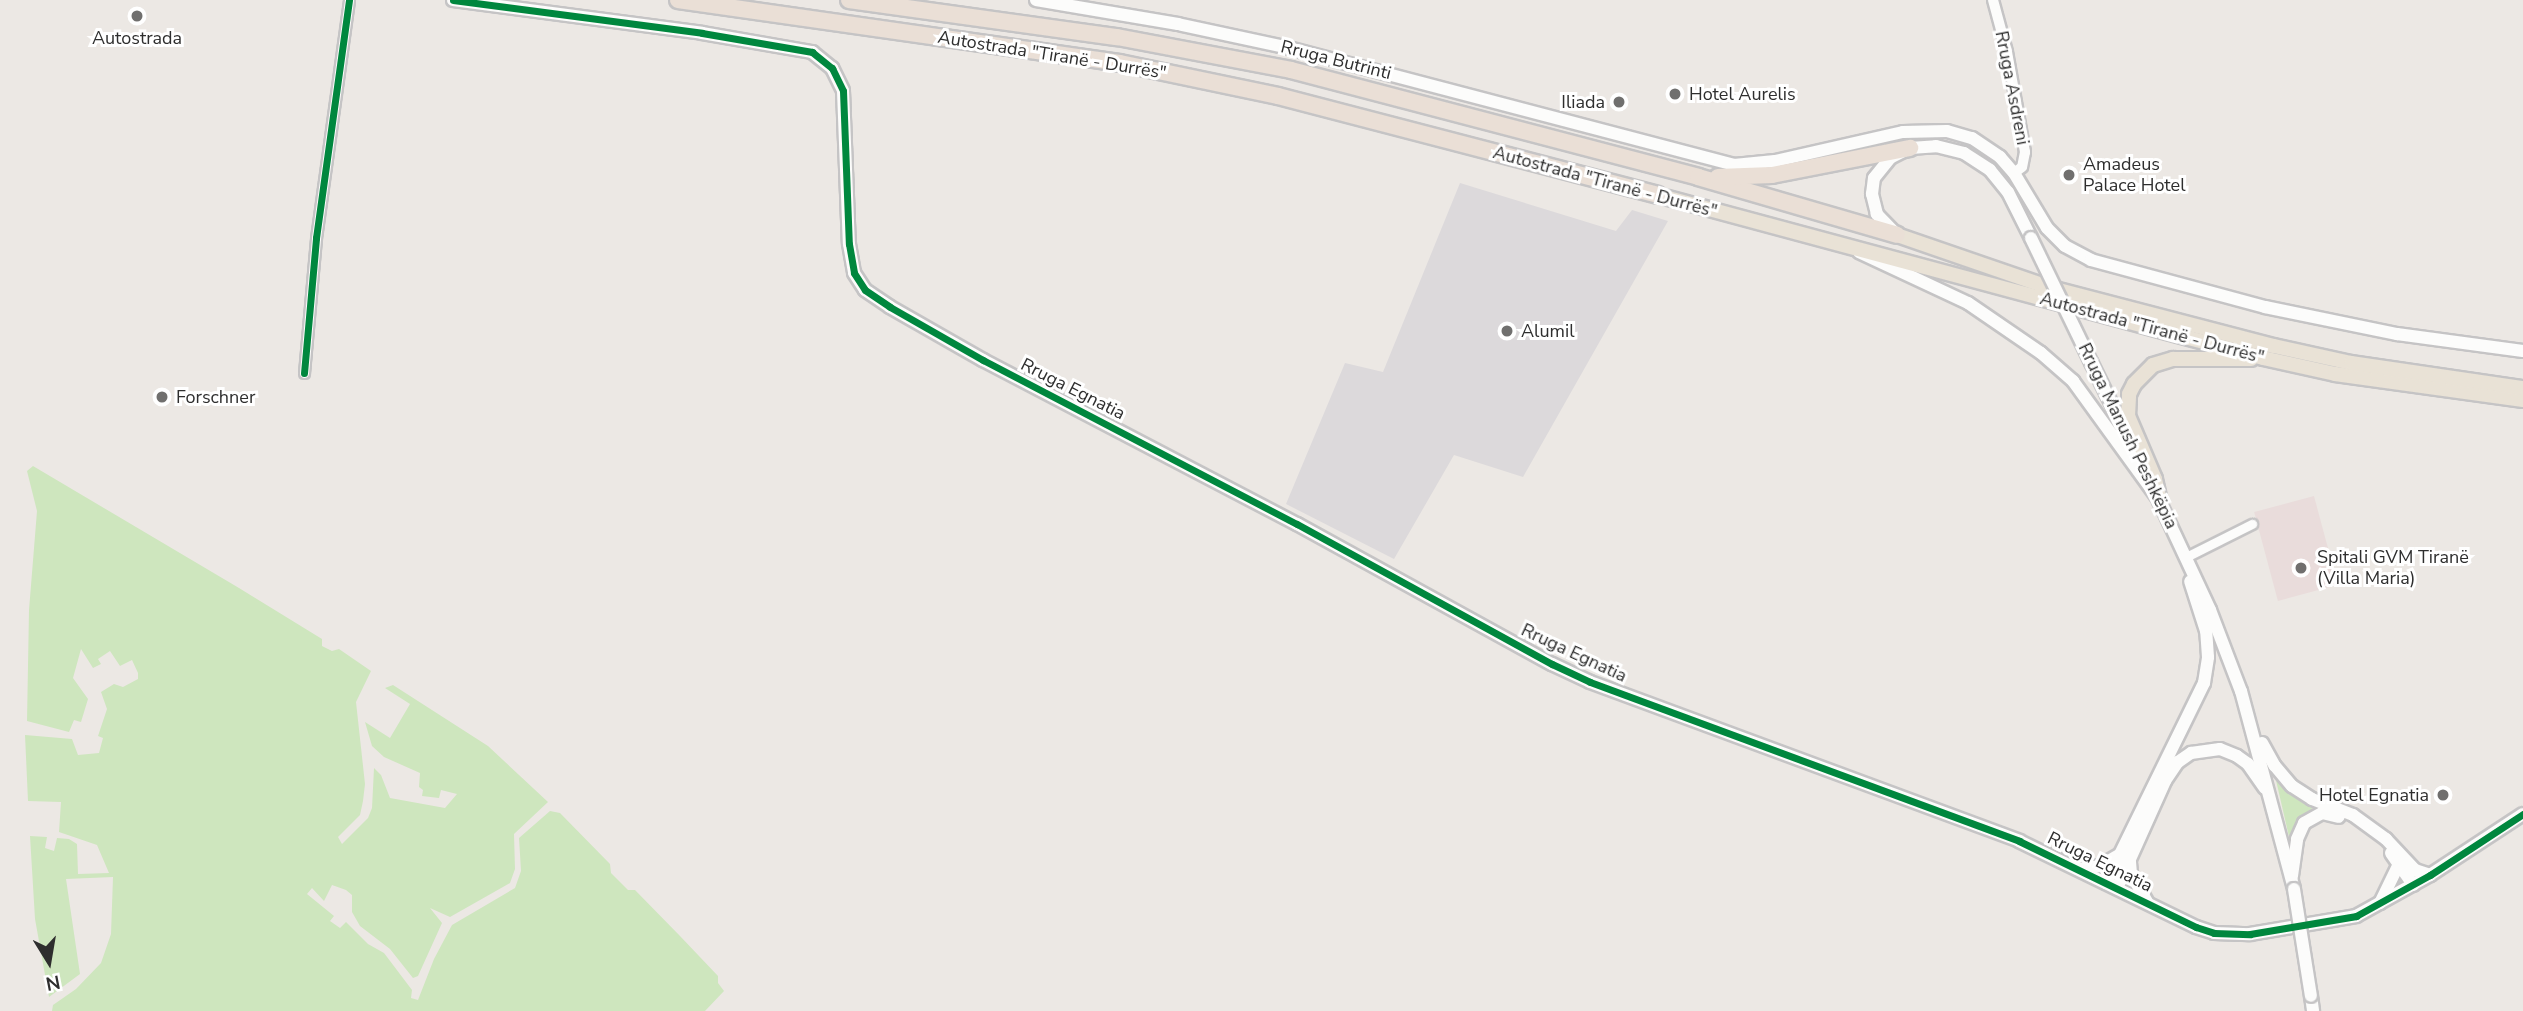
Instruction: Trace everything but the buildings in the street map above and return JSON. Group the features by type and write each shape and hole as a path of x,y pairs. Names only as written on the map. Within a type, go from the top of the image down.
{"highway":[{"name":"Autostrada \"Tiranë - Durrës\"","path":"678,0 1120,64 1278,96 2263,358 2358,377 2523,400"},
{"name":"Autostrada \"Tiranë - Durrës\"","path":"849,0 1117,37 1291,70 1698,177 1897,235 2051,288 2274,346 2406,372 2523,388"},
{"path":"1698,177 1735,171 1772,175 1910,148"},
{"path":"2160,501 2155,480 2128,416 2129,394 2140,375 2153,365 2173,359 2227,361 2263,358"}],"main road":[{"name":"Rruga Egnatia","path":"453,0 790,46 823,59 839,80 845,102 851,265 865,290 890,307 1552,664 1612,690 1961,817 2078,869 2196,927 2214,933 2238,934 2344,918 2379,905 2523,814"},
{"name":"Rruga Butrinti","path":"1036,0 1178,24 1281,46 1631,139 1735,171"},
{"path":"1735,171 1903,132 1935,129 1958,133 1982,143 2014,173 2047,228 2065,246 2091,261 2265,307 2397,334 2523,351"},
{"name":"Rruga Manush Peshkëpia","path":"1910,148 1936,146 1979,160 2008,192 2160,501 2210,610 2252,726 2293,884 2313,1011"},
{"path":"1897,235 1877,214 1872,183 1884,163 1910,148"},
{"path":"1852,249 1968,303 2041,353 2073,381 2160,501"},
{"path":"2147,902 2131,874 2126,856 2204,683 2208,657 2206,631 2189,577 2186,557"},
{"path":"2252,726 2275,766 2292,786 2312,799 2353,815 2386,839 2413,885"},
{"path":"2111,885 2171,771 2192,753 2220,749 2237,756 2260,778 2273,804"},
{"path":"2293,884 2301,828 2310,818 2322,813 2336,815 2376,839 2398,860 2430,875"},
{"path":"2078,869 2100,866 2126,856"},
{"path":"2379,905 2398,860"}],"street":[{"path":"304,373 316,238 349,0"},
{"name":"Rruga Asdreni","path":"1993,0 2007,52 2025,152 2022,167 2014,173"},
{"path":"2186,557 2252,524"}],"shaded area":[{"path":"1460,183 1616,231 1632,210 1668,221 1523,477 1454,455 1394,559 1286,504 1345,363 1383,372"},
{"name":"Spitali GVM Tiranë (Villa Maria)","path":"2314,496 2338,585 2278,601 2254,512"}],"green space":[{"path":"33,466 322,639 322,646 332,651 339,649 371,671 356,702 365,784 363,801 360,815 338,837 342,844 368,818 372,808 374,768 381,775 390,798 445,808 457,794 441,790 439,798 422,796 423,790 419,787 420,773 384,757 372,746 365,722 390,738 410,704 385,688 393,685 488,746 548,802 514,834 515,869 510,883 450,917 430,908 442,923 418,976 413,978 390,949 360,926 352,912 352,895 346,890 332,885 324,901 312,888 307,894 334,916 330,921 340,928 346,922 368,944 384,953 412,990 411,998 418,1000 434,959 452,925 515,888 521,871 519,838 550,811 560,813 610,864 611,873 628,890 635,890 680,936 718,976 718,983 724,991 705,1011 52,1011 53,1005 76,989 101,963 111,934 113,877 66,879 80,974 49,997 35,919 30,836 47,837 45,848 54,851 57,838 69,839 77,844 78,874 109,873 97,845 59,832 61,802 28,801 25,735 72,739 78,755 99,753 103,738 98,736 107,709 101,692 114,684 123,687 138,679 138,673 132,660 120,666 110,651 98,659 101,664 93,668 81,649 73,678 88,699 81,722 74,720 69,732 27,721 29,610 37,511 27,471"},
{"path":"2275,776 2314,806 2299,823 2290,841"}],"cycle path":[{"path":"304,373 316,238 349,0"},
{"path":"453,0 702,33 812,52 832,68 843,91 849,244 854,273 865,290 890,307 983,360 1297,524 1552,664 1590,682 2019,841 2196,927 2214,933 2250,934 2356,916 2430,875 2523,814"}],"place":[{"name":"Autostrada","path":"137,16"},
{"name":"Hotel Aurelis","path":"1675,94"},
{"name":"Iliada","path":"1619,102"},
{"name":"Amadeus Palace Hotel","path":"2069,175"},
{"name":"Alumil","path":"1507,331"},
{"name":"Forschner","path":"162,397"},
{"name":"Spitali GVM Tiranë (Villa Maria)","path":"2301,568"},
{"name":"Hotel Egnatia","path":"2443,795"}]}
